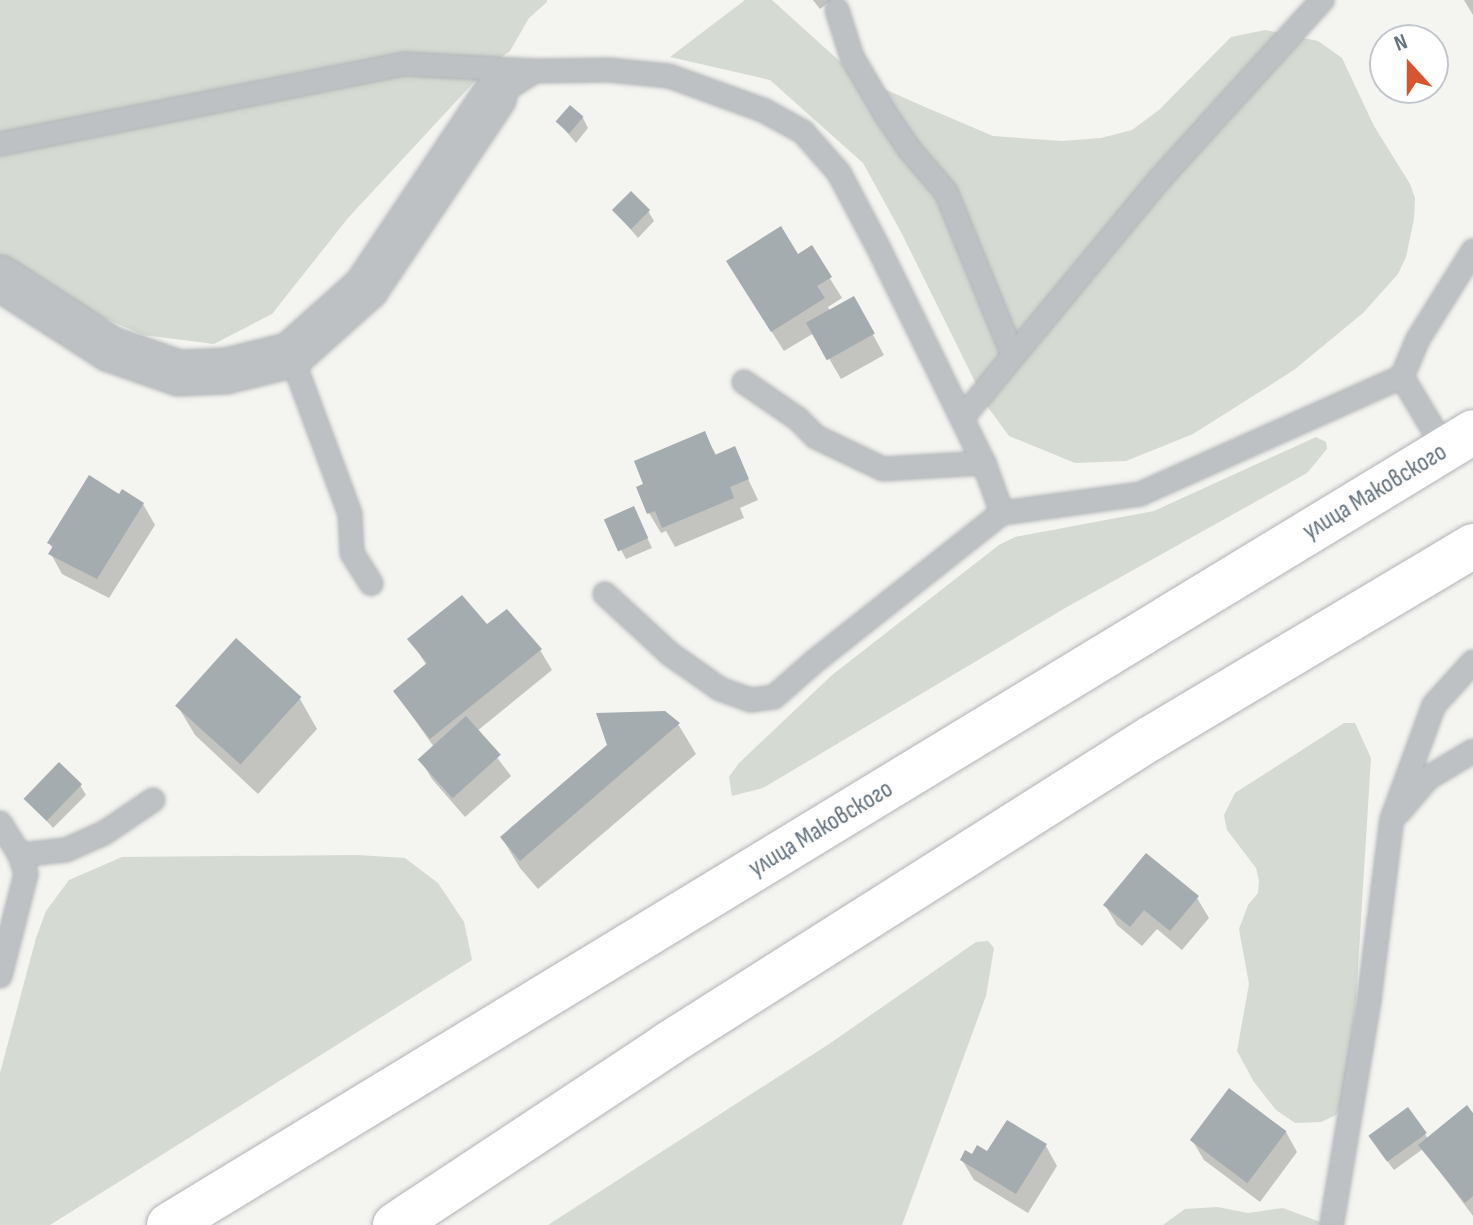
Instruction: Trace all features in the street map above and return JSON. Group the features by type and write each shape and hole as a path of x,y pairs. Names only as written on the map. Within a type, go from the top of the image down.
{"highway":[{"name":"улица Маковского","path":"169,1225 1459,440"},
{"path":"395,1225 668,1044 1151,738 1473,546"}],"street":[{"path":"0,278 110,349 179,373 226,371 291,355 366,288 494,97"}],"lane":[{"path":"962,418 1159,180 1322,0"},
{"path":"837,10 852,57 886,115 910,150 946,192 1013,355"},
{"path":"0,144 405,64 535,71 609,70 669,76 763,110 803,132 839,173 984,463 1002,513"},
{"path":"494,97 535,71"},
{"path":"605,594 670,654 720,689 751,700 774,697 1002,513 1140,494 1402,377 1418,339 1473,251"},
{"path":"291,355 350,514 352,553 371,583"},
{"path":"1402,377 1459,440"},
{"path":"744,382 798,419 816,437 883,469 984,463"},
{"path":"1332,1222 1369,1000 1392,819 1434,705 1473,662"},
{"path":"1392,819 1428,778 1473,751"},
{"path":"20,855 66,850 104,833 153,800"},
{"path":"0,823 20,855 26,874 0,976"}],"shaded area":[{"path":"0,0 547,2 529,18 510,51 488,67 348,218 272,314 214,344 143,335 75,305 0,258"},
{"path":"745,0 772,0 857,77 993,136 1062,141 1101,138 1132,130 1159,110 1231,37 1265,30 1318,41 1342,58 1374,126 1410,184 1415,198 1414,219 1406,257 1398,274 1363,313 1294,370 1193,434 1126,461 1075,463 1009,436 987,406 901,232 863,163 770,80 670,57"},
{"path":"1316,437 1326,442 1327,449 1307,473 1067,607 763,788 732,796 729,777 739,763 832,675 999,545 1015,537 1154,511"},
{"path":"1344,723 1355,723 1371,758 1356,1000 1344,1099 1336,1115 1321,1122 1295,1123 1276,1110 1254,1082 1237,1051 1249,984 1239,929 1248,905 1258,893 1259,881 1256,868 1227,830 1224,815 1235,793"},
{"path":"357,855 405,858 438,883 464,922 472,960 50,1225 0,1225 0,1073 36,938 46,911 69,880 122,857"},
{"path":"988,941 994,948 986,996 902,1225 548,1225 829,1044 976,942"},
{"path":"1217,1207 1248,1213 1283,1208 1328,1225 1163,1225 1185,1209"}],"building":[{"path":"570,105 584,117 569,133 556,122"},
{"path":"631,191 650,210 631,229 612,210"},
{"path":"781,226 798,254 812,245 832,277 817,286 825,298 771,332 726,261"},
{"path":"854,296 875,334 827,360 806,323"},
{"path":"705,431 715,455 735,446 749,479 730,487 734,498 662,528 655,511 647,514 636,487 643,484 634,461"},
{"path":"89,475 119,494 122,489 144,503 97,579 48,554 53,546 47,543"},
{"path":"634,506 648,538 618,551 604,519"},
{"path":"462,595 487,624 507,609 542,649 430,739 393,691 427,663 407,639"},
{"path":"236,638 301,697 241,765 175,706"},
{"path":"665,711 680,723 520,861 500,837 607,745 596,713"},
{"path":"466,716 501,755 452,798 418,759"},
{"path":"59,762 82,784 47,821 24,799"},
{"path":"1146,853 1199,896 1170,931 1144,910 1130,927 1103,905"},
{"path":"1229,1088 1287,1131 1247,1183 1190,1140"},
{"path":"1467,1105 1473,1113 1473,1196 1465,1203 1418,1145"},
{"path":"1408,1107 1427,1133 1387,1162 1368,1136"},
{"path":"1007,1120 1047,1144 1016,1194 960,1160 965,1150 972,1154 977,1145 987,1151"}]}
